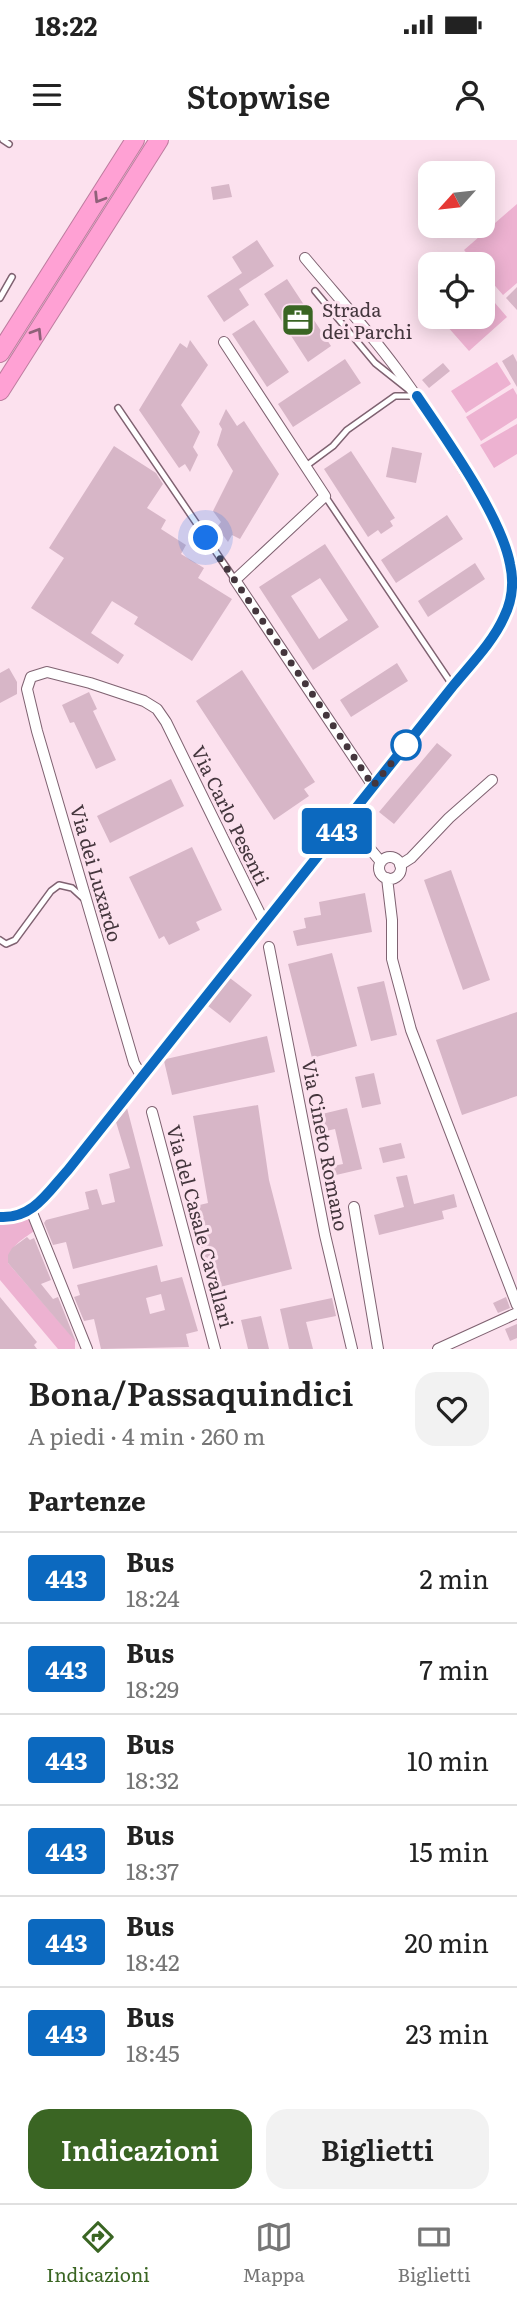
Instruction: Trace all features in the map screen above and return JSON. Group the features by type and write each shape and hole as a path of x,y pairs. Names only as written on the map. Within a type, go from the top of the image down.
{"highway":[{"path":"0,353 135,140"},
{"path":"0,391 159,140"}],"street":[{"path":"0,1216 16,1216 31,1210 68,1170 499,628 505,617 512,576 504,544 487,510 417,396 305,258"},
{"path":"224,342 326,496 235,580 373,786"},
{"name":"Via Carlo Pesenti","path":"31,677 47,672 72,678 144,701 157,709 166,722 264,922"},
{"name":"Via dei Luxardo","path":"31,677 27,686 29,702 134,1063 142,1077"},
{"path":"400,865 411,858 449,818 492,780"},
{"path":"346,820 381,862 380,872 387,878 399,874 400,865"},
{"path":"381,862 393,858 400,865"},
{"path":"387,878 392,959 411,1030 517,1306"},
{"name":"Via Cineto Romano","path":"269,947 325,1235 352,1349"},
{"name":"Via del Casale Cavallari","path":"152,1112 215,1349"},
{"path":"354,1207 378,1349"},
{"path":"31,1210 87,1349"},
{"path":"438,1349 517,1313"}],"lane":[{"path":"0,298 12,277"},
{"path":"315,290 375,363 417,396"},
{"path":"306,466 333,446 347,430 395,396 417,396"},
{"path":"118,408 235,580"},
{"path":"326,496 453,686"},
{"path":"0,940 6,944 15,940 51,891 59,885 72,888 86,900"}],"shaded area":[{"path":"517,204 517,283 503,295 495,286 495,252 464,250 478,238 495,238 495,223"},
{"path":"495,303 507,317 495,328"},
{"path":"450,329 494,329 469,351"},
{"path":"497,362 511,384 466,413 451,391"},
{"path":"513,388 517,395 517,418 481,441 466,417"},
{"path":"517,424 517,454 494,468 480,445"},
{"path":"29,1217 34,1231 13,1248 8,1263 75,1340 75,1349 58,1349 0,1280 0,1224"}],"building":[{"path":"229,184 232,197 213,200 211,187"},
{"path":"257,240 274,266 239,289 249,305 224,322 207,296 242,273 232,257"},
{"name":"Strada dei Parchi","path":"287,279 331,346 308,362 264,294"},
{"path":"517,287 517,310 506,298"},
{"path":"254,320 289,372 267,387 232,334"},
{"path":"190,340 208,365 181,405 200,432 193,447 198,455 190,472 185,464 179,468 139,410 180,343 187,348"},
{"path":"513,354 517,362 517,387 502,361"},
{"path":"345,359 361,383 293,427 278,404"},
{"path":"443,363 450,371 429,388 422,380"},
{"path":"226,409 237,426 244,421 279,474 240,539 232,535 228,542 217,527 221,522 213,511 233,471 217,445 222,429 219,424"},
{"path":"114,446 156,473 163,484 147,508 166,520 161,529 186,545 181,554 204,568 198,578 232,599 192,661 134,624 138,617 112,601 91,633 124,655 118,664 31,608 64,558 49,548"},
{"path":"392,447 422,453 416,483 386,477"},
{"path":"351,451 395,518 390,521 393,526 381,534 378,530 368,537 324,469"},
{"path":"447,515 463,539 396,583 381,560"},
{"path":"325,544 379,627 313,670 259,587","holes":["320,578 348,620 319,639 291,596"]},
{"path":"475,563 485,579 428,617 418,601"},
{"path":"397,663 408,681 351,717 340,700"},
{"path":"9,668 17,682 17,694 0,703 0,673"},
{"path":"242,670 315,782 304,789 309,796 274,820 196,701"},
{"path":"89,692 97,709 93,711 116,760 96,769 74,722 70,723 62,705"},
{"path":"437,743 452,755 394,824 379,812"},
{"path":"171,779 184,806 110,843 97,816"},
{"path":"192,847 222,910 196,922 200,930 169,945 164,936 159,939 129,877"},
{"path":"451,870 490,980 463,990 424,880"},
{"path":"365,893 372,932 297,946 293,931 306,928 304,918 321,915 319,902"},
{"path":"332,953 357,1046 312,1058 288,964"},
{"path":"230,978 252,995 230,1023 208,1006"},
{"path":"384,981 397,1035 371,1041 357,987"},
{"path":"517,1012 517,1096 462,1115 436,1040"},
{"path":"267,1036 275,1072 172,1095 164,1061 166,1059"},
{"path":"374,1073 381,1104 362,1108 355,1077"},
{"path":"258,1105 269,1180 292,1269 212,1289 191,1207 208,1203 193,1116"},
{"path":"127,1108 163,1246 73,1269 66,1242 53,1245 44,1223 46,1220 89,1209 85,1192 97,1189 102,1205 115,1202 109,1174 130,1168 116,1122"},
{"path":"347,1108 362,1169 336,1175 333,1166 343,1164 335,1129 326,1131 322,1114"},
{"path":"401,1143 405,1158 383,1163 379,1148"},
{"path":"407,1175 414,1204 454,1194 457,1207 442,1211 444,1219 379,1235 374,1215 404,1207 396,1177"},
{"path":"27,1237 30,1240 34,1238 51,1280 41,1284 53,1299 58,1297 76,1342 8,1263 12,1248"},
{"path":"157,1265 161,1282 182,1277 198,1331 186,1334 189,1347 101,1349 94,1319 84,1321 74,1297 80,1295 77,1285","holes":["161,1294 165,1310 150,1314 146,1298"]},
{"path":"0,1297 37,1342 34,1345 37,1349 0,1349"},
{"path":"506,1297 510,1308 498,1313 493,1303"},
{"path":"332,1298 336,1316 306,1322 313,1349 289,1349 280,1309"},
{"path":"261,1316 269,1349 248,1349 241,1320"},
{"path":"517,1324 517,1338 510,1341 505,1329"}],"bus line":[{"name":"443","path":"0,1217 16,1216 31,1210 68,1170 499,628 505,617 512,590 512,576 504,544 481,498 417,396"}],"place":[{"name":"Strada dei Parchi","path":"298,320"}],"route":[{"path":"206,538 373,786 406,745"}]}
